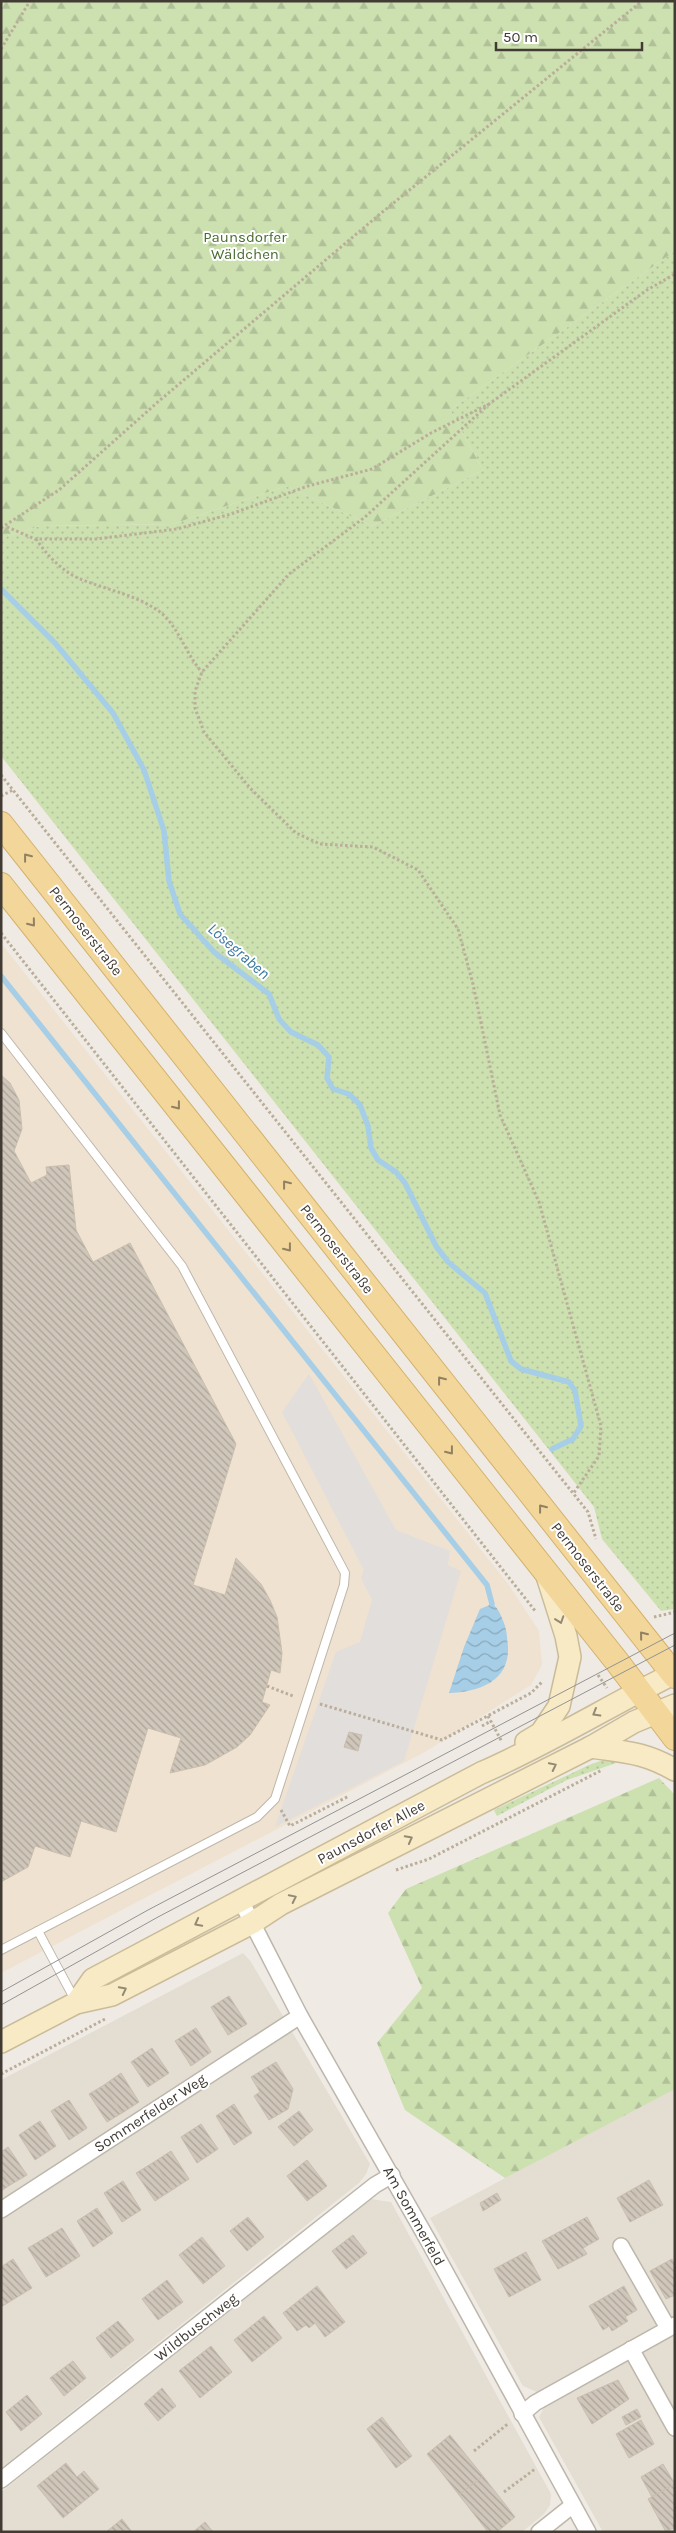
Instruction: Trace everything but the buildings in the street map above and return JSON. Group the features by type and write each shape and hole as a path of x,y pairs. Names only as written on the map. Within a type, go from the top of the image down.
{"main road":[{"name":"Permoserstraße","path":"1,824 674,1674"},
{"path":"1,885 638,1690 665,1709 675,1738"},
{"path":"481,1773 497,1760 541,1733 559,1706 570,1657 566,1636 546,1573"},
{"name":"Paunsdorfer Allee","path":"76,2003 94,1979 481,1773 517,1758 638,1690 674,1674"},
{"name":"Paunsdorfer Allee","path":"1,2042 76,2003 112,1995 252,1923 281,1904 591,1747 634,1722 665,1709"},
{"path":"591,1747 636,1752 654,1757 675,1770"}],"street":[{"name":"Am Sommerfeld","path":"241,1901 300,2016 392,2175 588,2532"},
{"name":"Sommerfelder Weg","path":"1,2210 300,2016"},
{"name":"Wildbuschweg","path":"1,2480 375,2185 392,2175"},
{"path":"522,2414 534,2404 671,2326 621,2246"},
{"path":"631,2349 675,2428"},
{"path":"539,2532 573,2505"}],"lane":[{"path":"1,1033 182,1266 345,1574 344,1585 275,1799 257,1817 1,1950"},
{"path":"38,1931 76,2003"}],"path":[{"path":"1,48 30,1"},
{"path":"1,528 7,527 59,490 159,401 372,221 642,1"},
{"path":"573,1494 599,1456 601,1426 538,1202 500,1114 473,984 458,929 418,870 373,847 320,844 296,833 250,788 204,732 195,708 195,691 202,672 289,574 365,517 489,404 647,290 675,274"},
{"path":"7,527 35,539 96,539 177,529 231,514 308,486 372,469 432,433 489,404"},
{"path":"35,539 46,553 77,578 124,592 161,613 185,645 190,659 202,672"},
{"path":"1,775 588,1512 598,1548"},
{"path":"1,796 13,790"},
{"path":"1,933 530,1603 540,1620"},
{"path":"652,1618 675,1612"},
{"path":"320,1704 442,1740 532,1693 545,1677"},
{"path":"267,1686 293,1696"},
{"path":"488,1716 503,1743 494,1748"},
{"path":"482,1726 490,1721"},
{"path":"275,1799 290,1826 349,1796"},
{"path":"474,2451 522,2414"},
{"path":"504,2492 548,2460"}],"shaded area":[{"path":"1,943 509,1585 539,1631 542,1665 531,1685 425,1752 1,1973"},
{"path":"309,1374 396,1530 450,1551 448,1565 461,1571 404,1761 275,1827 336,1652 360,1642 372,1600 361,1578 364,1570 282,1412"},
{"path":"243,1953 251,1962 370,2164 366,2174 359,2183 1,2468 1,2080"},
{"path":"675,2089 675,2532 603,2532 539,2417 545,2406 537,2392 523,2386 430,2218"},
{"path":"370,2199 391,2202 551,2494 550,2505 544,2514 522,2532 1,2532 1,2492"}],"green space":[{"name":"Paunsdorfer Wäldchen","path":"1,1 675,1 675,251 450,410 483,470 372,526 286,486 173,524 40,526 1,538"},
{"path":"675,251 675,1609 661,1611 602,1539 594,1507 1,756 1,538 40,526 173,524 286,486 372,526 483,470 450,410"},
{"path":"620,1758 619,1762 567,1780 497,1816 494,1810 589,1765 603,1760"},
{"path":"659,1778 675,1795 675,2089 505,2178 405,2110 377,2043 422,1988 388,1913 406,1889"}],"water":[{"path":"492,1604 499,1612 506,1632 508,1646 504,1668 490,1683 471,1690 449,1693 464,1647 480,1609"}],"waterway":[{"name":"Lösegraben","path":"1,589 55,643 113,713 144,770 164,831 169,881 180,914 214,952 269,994 279,1019 291,1032 318,1045 329,1057 327,1078 333,1089 349,1094 360,1105 368,1126 371,1148 378,1160 396,1172 405,1183 436,1246 448,1262 485,1293 511,1361 521,1369 569,1382 575,1391 581,1426 573,1439 552,1449"},
{"path":"1,976 487,1585 492,1604"}],"tram line":[{"path":"1,1992 148,1910 675,1633"},
{"path":"1,2005 158,1917 675,1645"}]}
